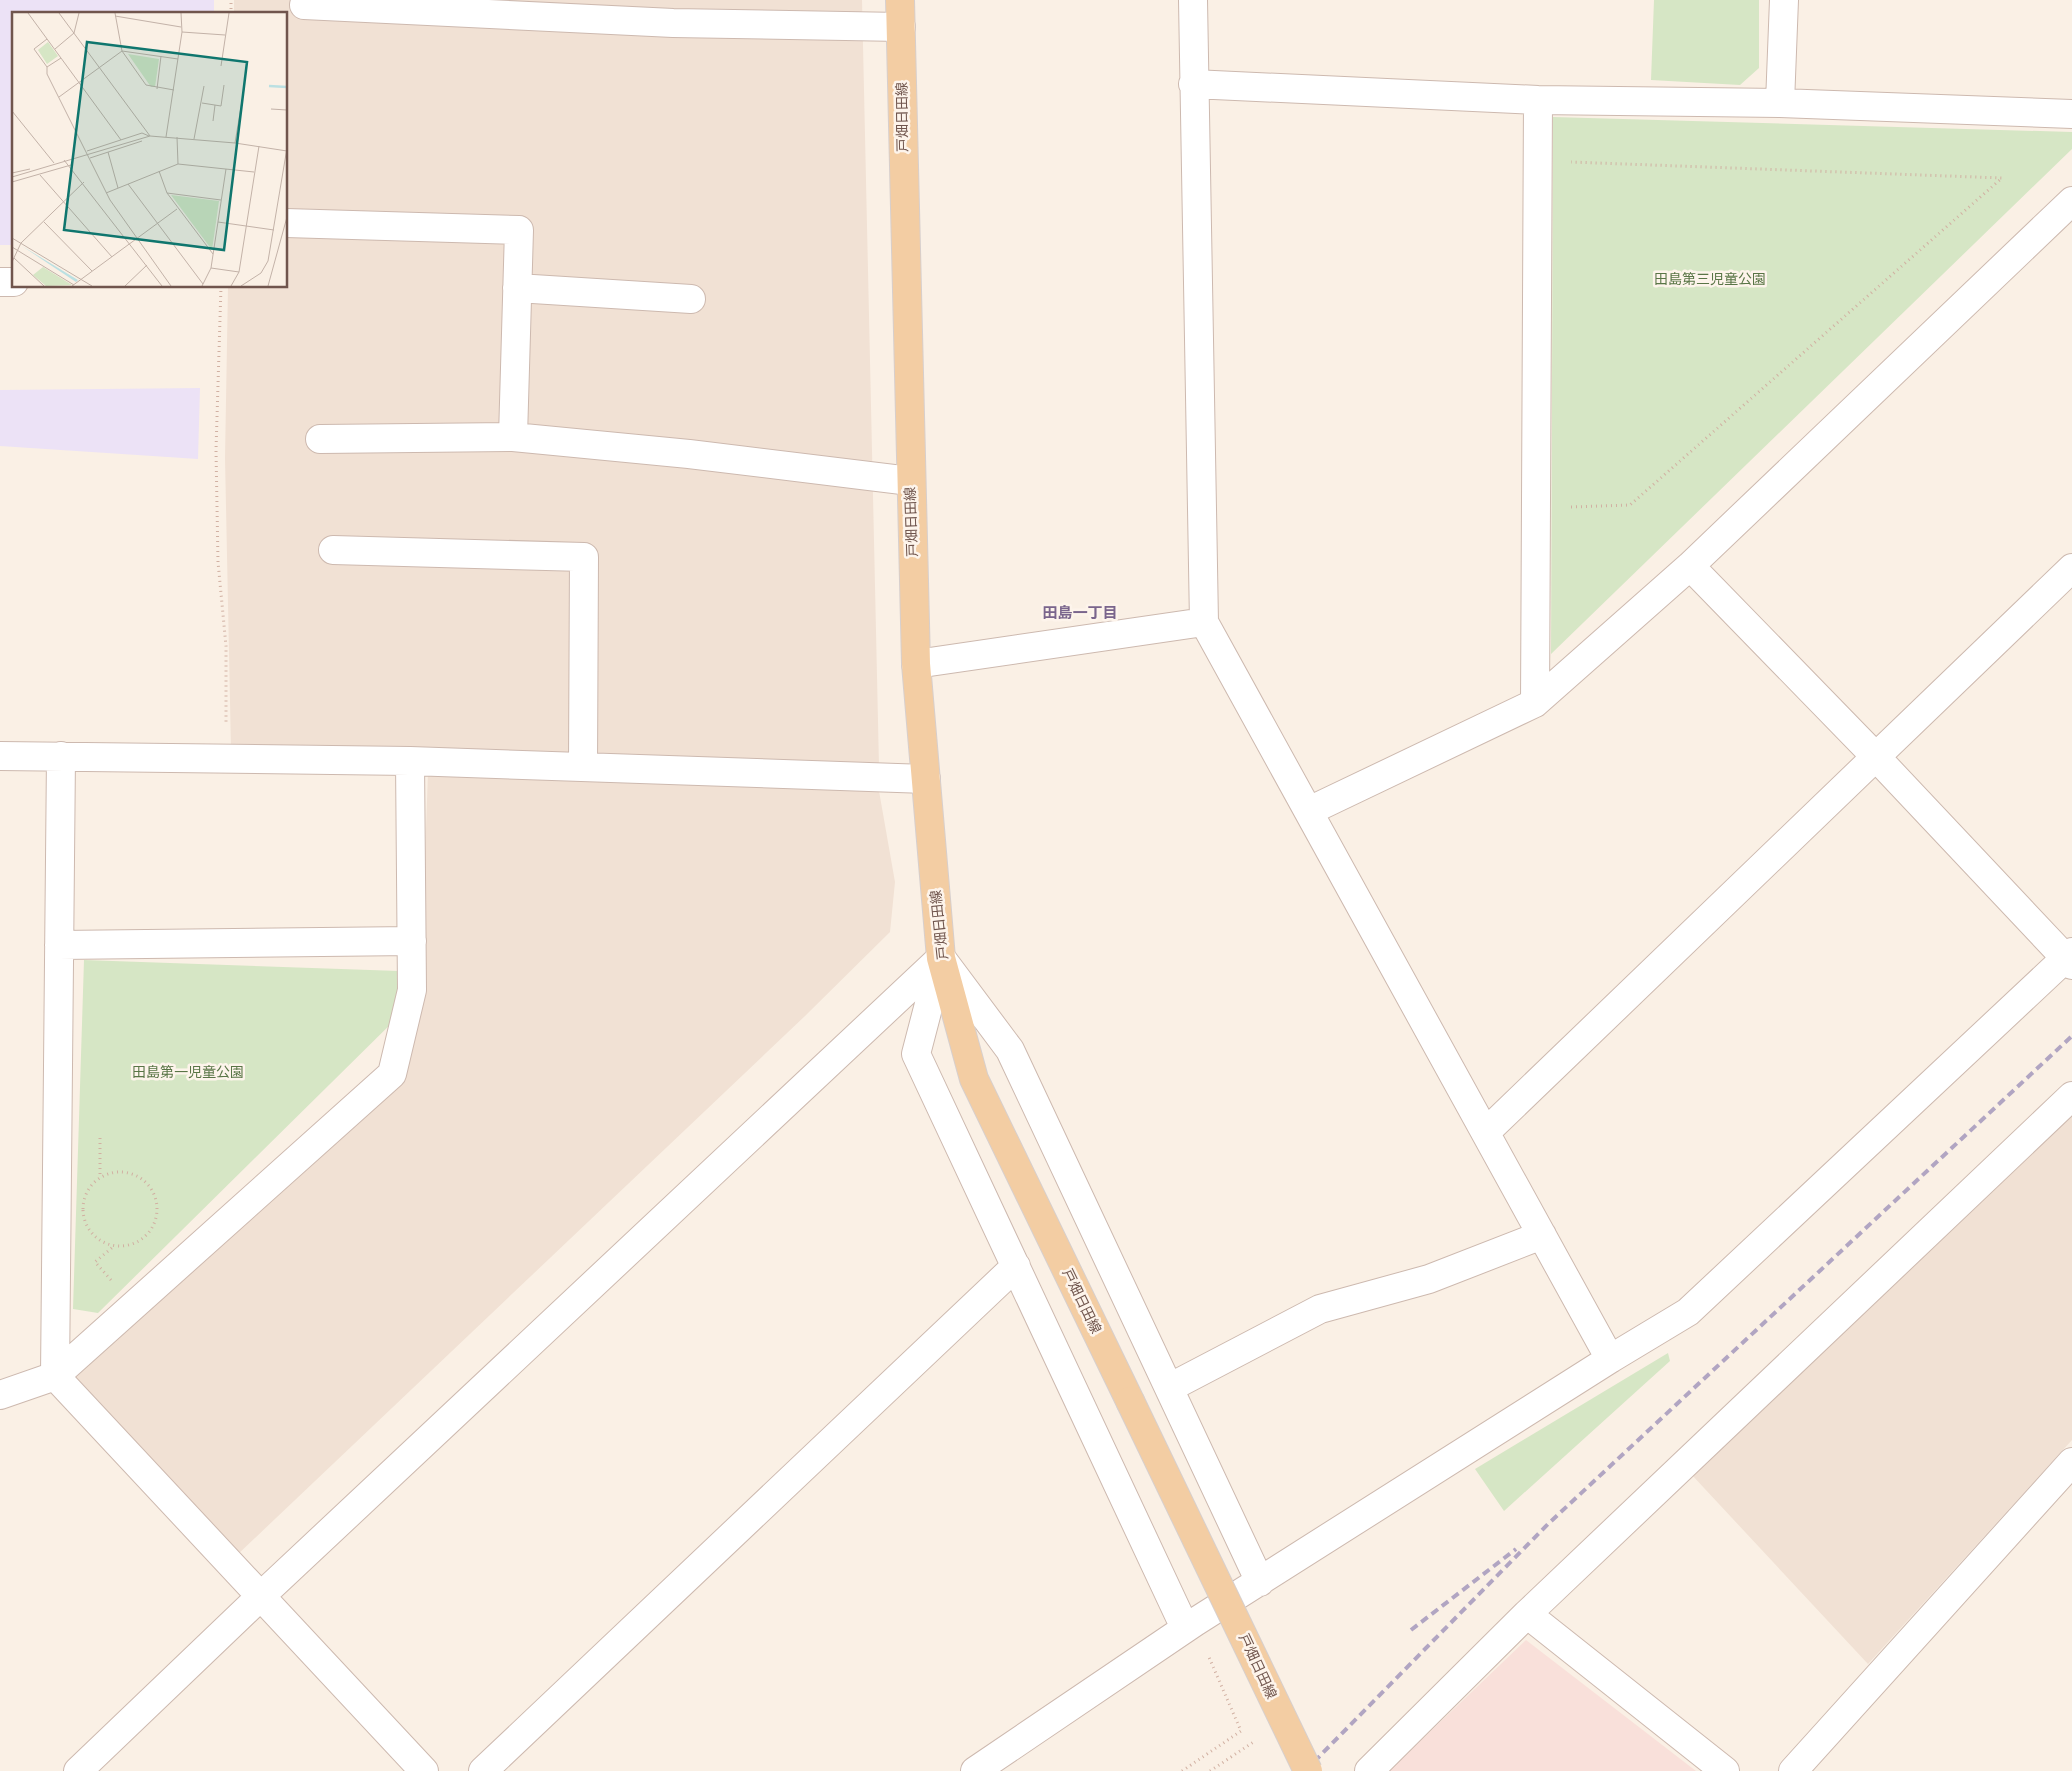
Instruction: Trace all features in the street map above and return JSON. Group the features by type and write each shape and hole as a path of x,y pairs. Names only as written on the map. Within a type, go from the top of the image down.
{"main road":[{"name":"戸畑日田線","path":"900,0 910,481 916,664 941,958 974,1079 1308,1771"}],"street":[{"path":"1193,0 1204,622 1610,1359"},
{"path":"1780,104 1784,0"},
{"path":"304,5 673,23 900,27"},
{"path":"1193,84 1538,100 1780,104 2072,114"},
{"path":"1535,703 1538,100"},
{"path":"1309,811 1535,703 1690,566 2072,201"},
{"path":"288,223 518,230 513,437"},
{"path":"517,288 691,299"},
{"path":"320,439 513,437 728,458 910,481"},
{"path":"333,550 584,558 582,767"},
{"path":"975,1771 1190,1625 1610,1359 1688,1312 2070,959 1690,566"},
{"path":"1486,1132 2072,568"},
{"path":"916,664 1204,622"},
{"path":"0,756 410,761 926,779"},
{"path":"61,756 55,1376 262,1595 424,1771"},
{"path":"0,1395 55,1376 392,1074 412,990 410,761"},
{"path":"59,945 412,940"},
{"path":"941,958 916,1054 1016,1266 1190,1625"},
{"path":"941,958 1010,1050 1260,1582"},
{"path":"78,1771 262,1595 941,958"},
{"path":"1369,1771 1526,1614 2072,1096"},
{"path":"1168,1388 1320,1309 1430,1279 1542,1235"},
{"path":"483,1771 1016,1266"},
{"path":"1793,1771 2072,1462"},
{"path":"1526,1614 1725,1771"}],"path":[{"path":"1536,508 1630,505 2002,178 1538,160"},
{"path":"221,288 216,450 218,562 226,646 226,758"},
{"path":"100,1138 100,1178 90,1188 84,1199 83,1210 92,1233 101,1241 114,1245 127,1245 138,1241 148,1233 155,1221 157,1208 149,1187 131,1173 119,1172 107,1174 100,1178"},
{"path":"1182,1771 1241,1731 1190,1625"},
{"path":"1210,1771 1258,1739"}],"shaded area":[{"path":"0,0 214,0 214,12 12,12 12,245 0,245"},
{"path":"234,0 862,0 879,766 231,750 225,458 228,288 288,288 288,12 234,12"},
{"path":"200,388 198,459 0,446 0,390"},
{"path":"428,772 879,791 895,882 890,932 805,1016 236,1556 74,1376 398,1085 420,999"},
{"path":"2072,1110 2072,1440 1868,1664 1691,1474"},
{"path":"1526,1640 1696,1771 1389,1771"}],"green space":[{"path":"1654,0 1759,0 1759,68 1740,85 1651,80"},
{"name":"田島第三児童公園","path":"1553,117 2072,132 2072,149 1551,654"},
{"name":"田島第一児童公園","path":"84,960 399,971 404,1011 98,1313 73,1309"},
{"path":"1668,1353 1670,1361 1504,1511 1475,1469"}],"railway":[{"path":"1305,1771 1548,1524 2072,1036"},
{"path":"1411,1630 1516,1549"}],"district":[{"name":"田島一丁目","path":"1080,613"}]}
